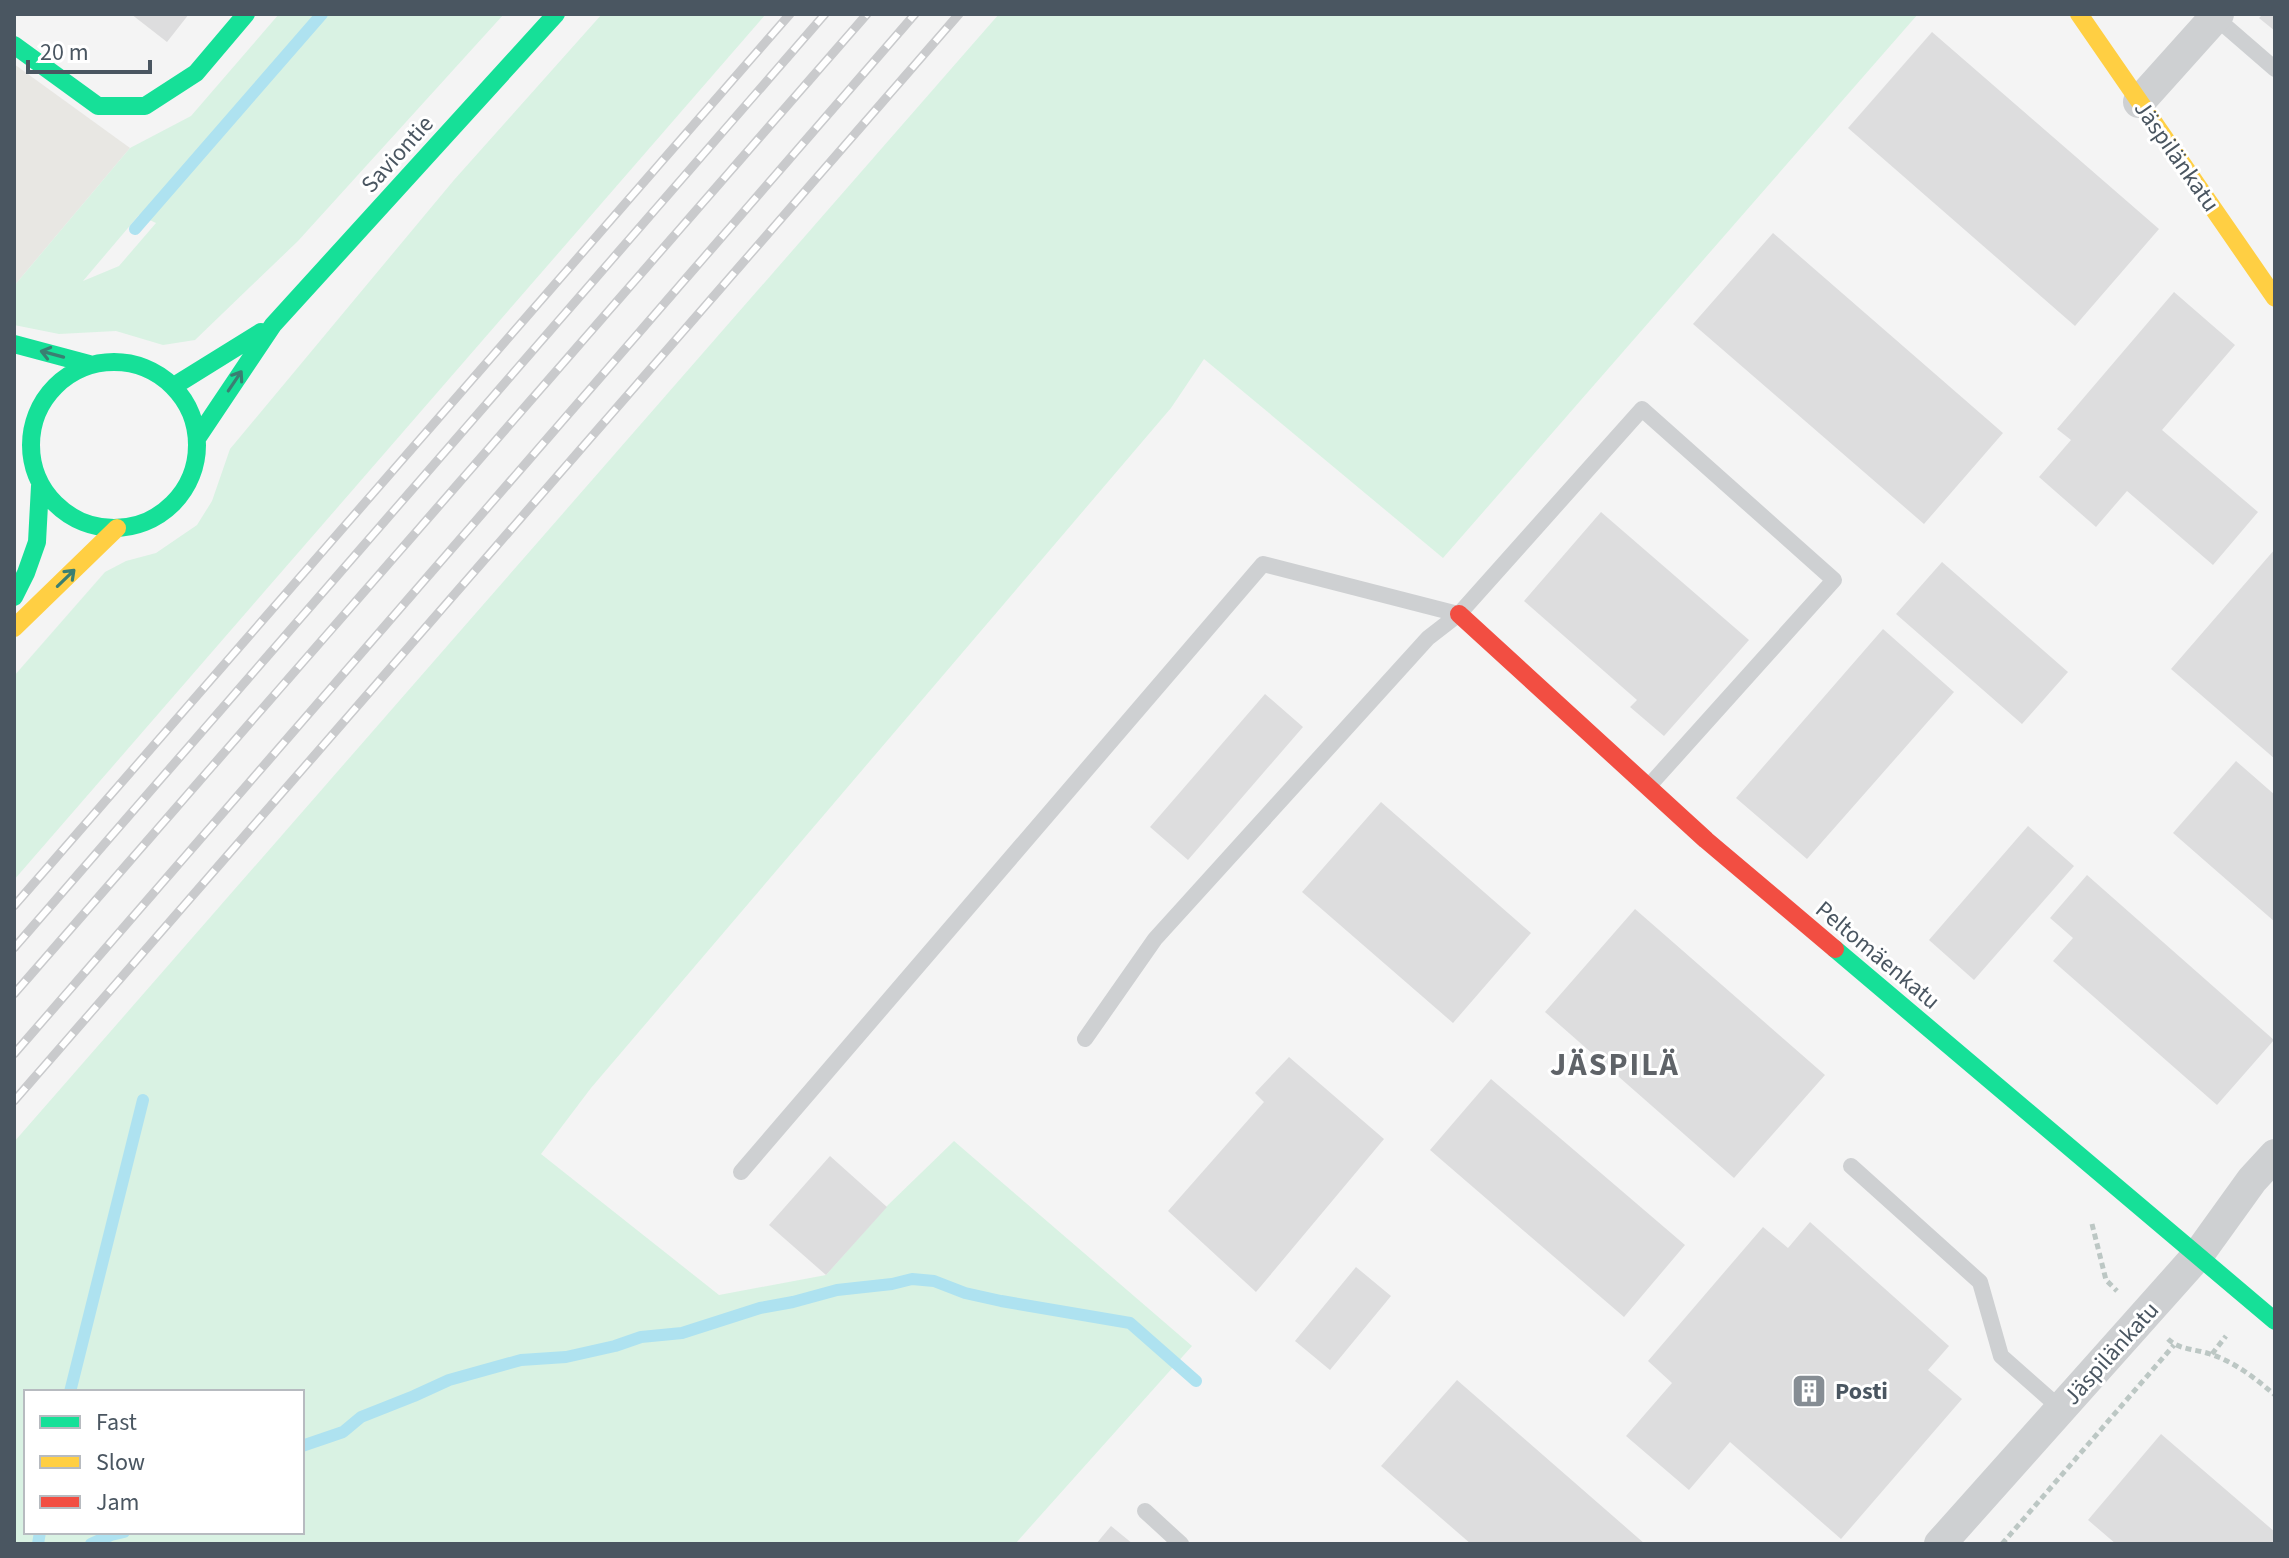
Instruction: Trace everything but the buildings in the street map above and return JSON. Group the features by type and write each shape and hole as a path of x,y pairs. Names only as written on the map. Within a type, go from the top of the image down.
{"street":[{"path":"14,45 98,106 145,106 196,73 246,14"},
{"name":"Saviontie","path":"198,437 273,325 556,14"},
{"name":"Jäspilänkatu","path":"2079,14 2275,298"},
{"path":"2139,102 2216,15"},
{"name":"Saviontie","path":"174,386 273,325"},
{"path":"14,344 89,364"},
{"path":"14,597 37,542 40,486 32,460 32,409 64,378 89,364 109,361 141,366 155,372 174,386 186,401 198,437 197,457 183,492 171,507 154,518 117,528 96,526 55,505 40,486"},
{"path":"14,628 117,528"},
{"name":"Peltomäenkatu","path":"1459,614 1729,860 2275,1321"},
{"name":"Jäspilänkatu","path":"1940,1544 2198,1255 2252,1180 2275,1155"}],"lane":[{"path":"2216,15 2275,69"},
{"path":"1085,1039 1155,939 1428,638 1459,614 1642,409 1834,580 1648,787"},
{"path":"741,1172 1263,564 1459,614"},
{"path":"1851,1166 1980,1282 2001,1356 2061,1409"},
{"path":"1145,1511 1181,1544"}],"path":[{"path":"2002,1544 2174,1345"}],"shaded area":[{"path":"14,64 130,148 14,286"}],"green space":[{"path":"279,14 504,14 298,241 195,340 163,345 116,331 59,334 14,325 14,286 130,148 191,116","holes":["139,215 156,223 119,266 83,281"]},
{"path":"602,14 766,14 14,880 14,676 105,572 126,561 156,553 197,525 212,501 230,449 454,180"},
{"path":"999,14 1918,14 1443,558 1204,359 1171,408 591,1088 541,1154 719,1295 826,1275 887,1206 954,1141 1192,1346 1015,1544 14,1544 14,1142"}],"waterway":[{"path":"135,229 322,14"},
{"path":"70,1390 143,1100"},
{"path":"304,1445 343,1432 361,1417 449,1380 521,1360 566,1357 641,1337 682,1333 760,1308 837,1290 912,1279 934,1281 965,1293 1001,1301 1130,1323 1196,1381"},
{"path":"38,1544 40,1534"},
{"path":"91,1544 115,1534"}],"railway":[{"path":"14,906 790,14"},
{"path":"14,948 825,14"},
{"path":"14,994 867,14"},
{"path":"14,1054 915,14"},
{"path":"14,1101 959,14"}],"traffic: fast":[{"path":"14,45 98,106 145,106 196,73 246,14"},
{"path":"198,437 273,325 556,14"},
{"path":"174,386 261,332"},
{"path":"14,344 89,364"},
{"path":"114,362 146,368 173,386 191,413 197,445 191,477 173,504 146,522 114,528 82,522 55,504 37,477 31,445 37,413 55,386 82,368 114,362"},
{"path":"14,597 37,542 40,486"},
{"path":"1835,949 2275,1321"}],"traffic: slow":[{"path":"2079,14 2275,298"},
{"path":"14,628 117,528"}],"traffic: jam":[{"path":"1459,614 1706,840 1835,949"}],"place":[{"name":"Posti","path":"1809,1391"}],"district":[{"name":"JÄSPILÄ","path":"1615,1064"}]}
